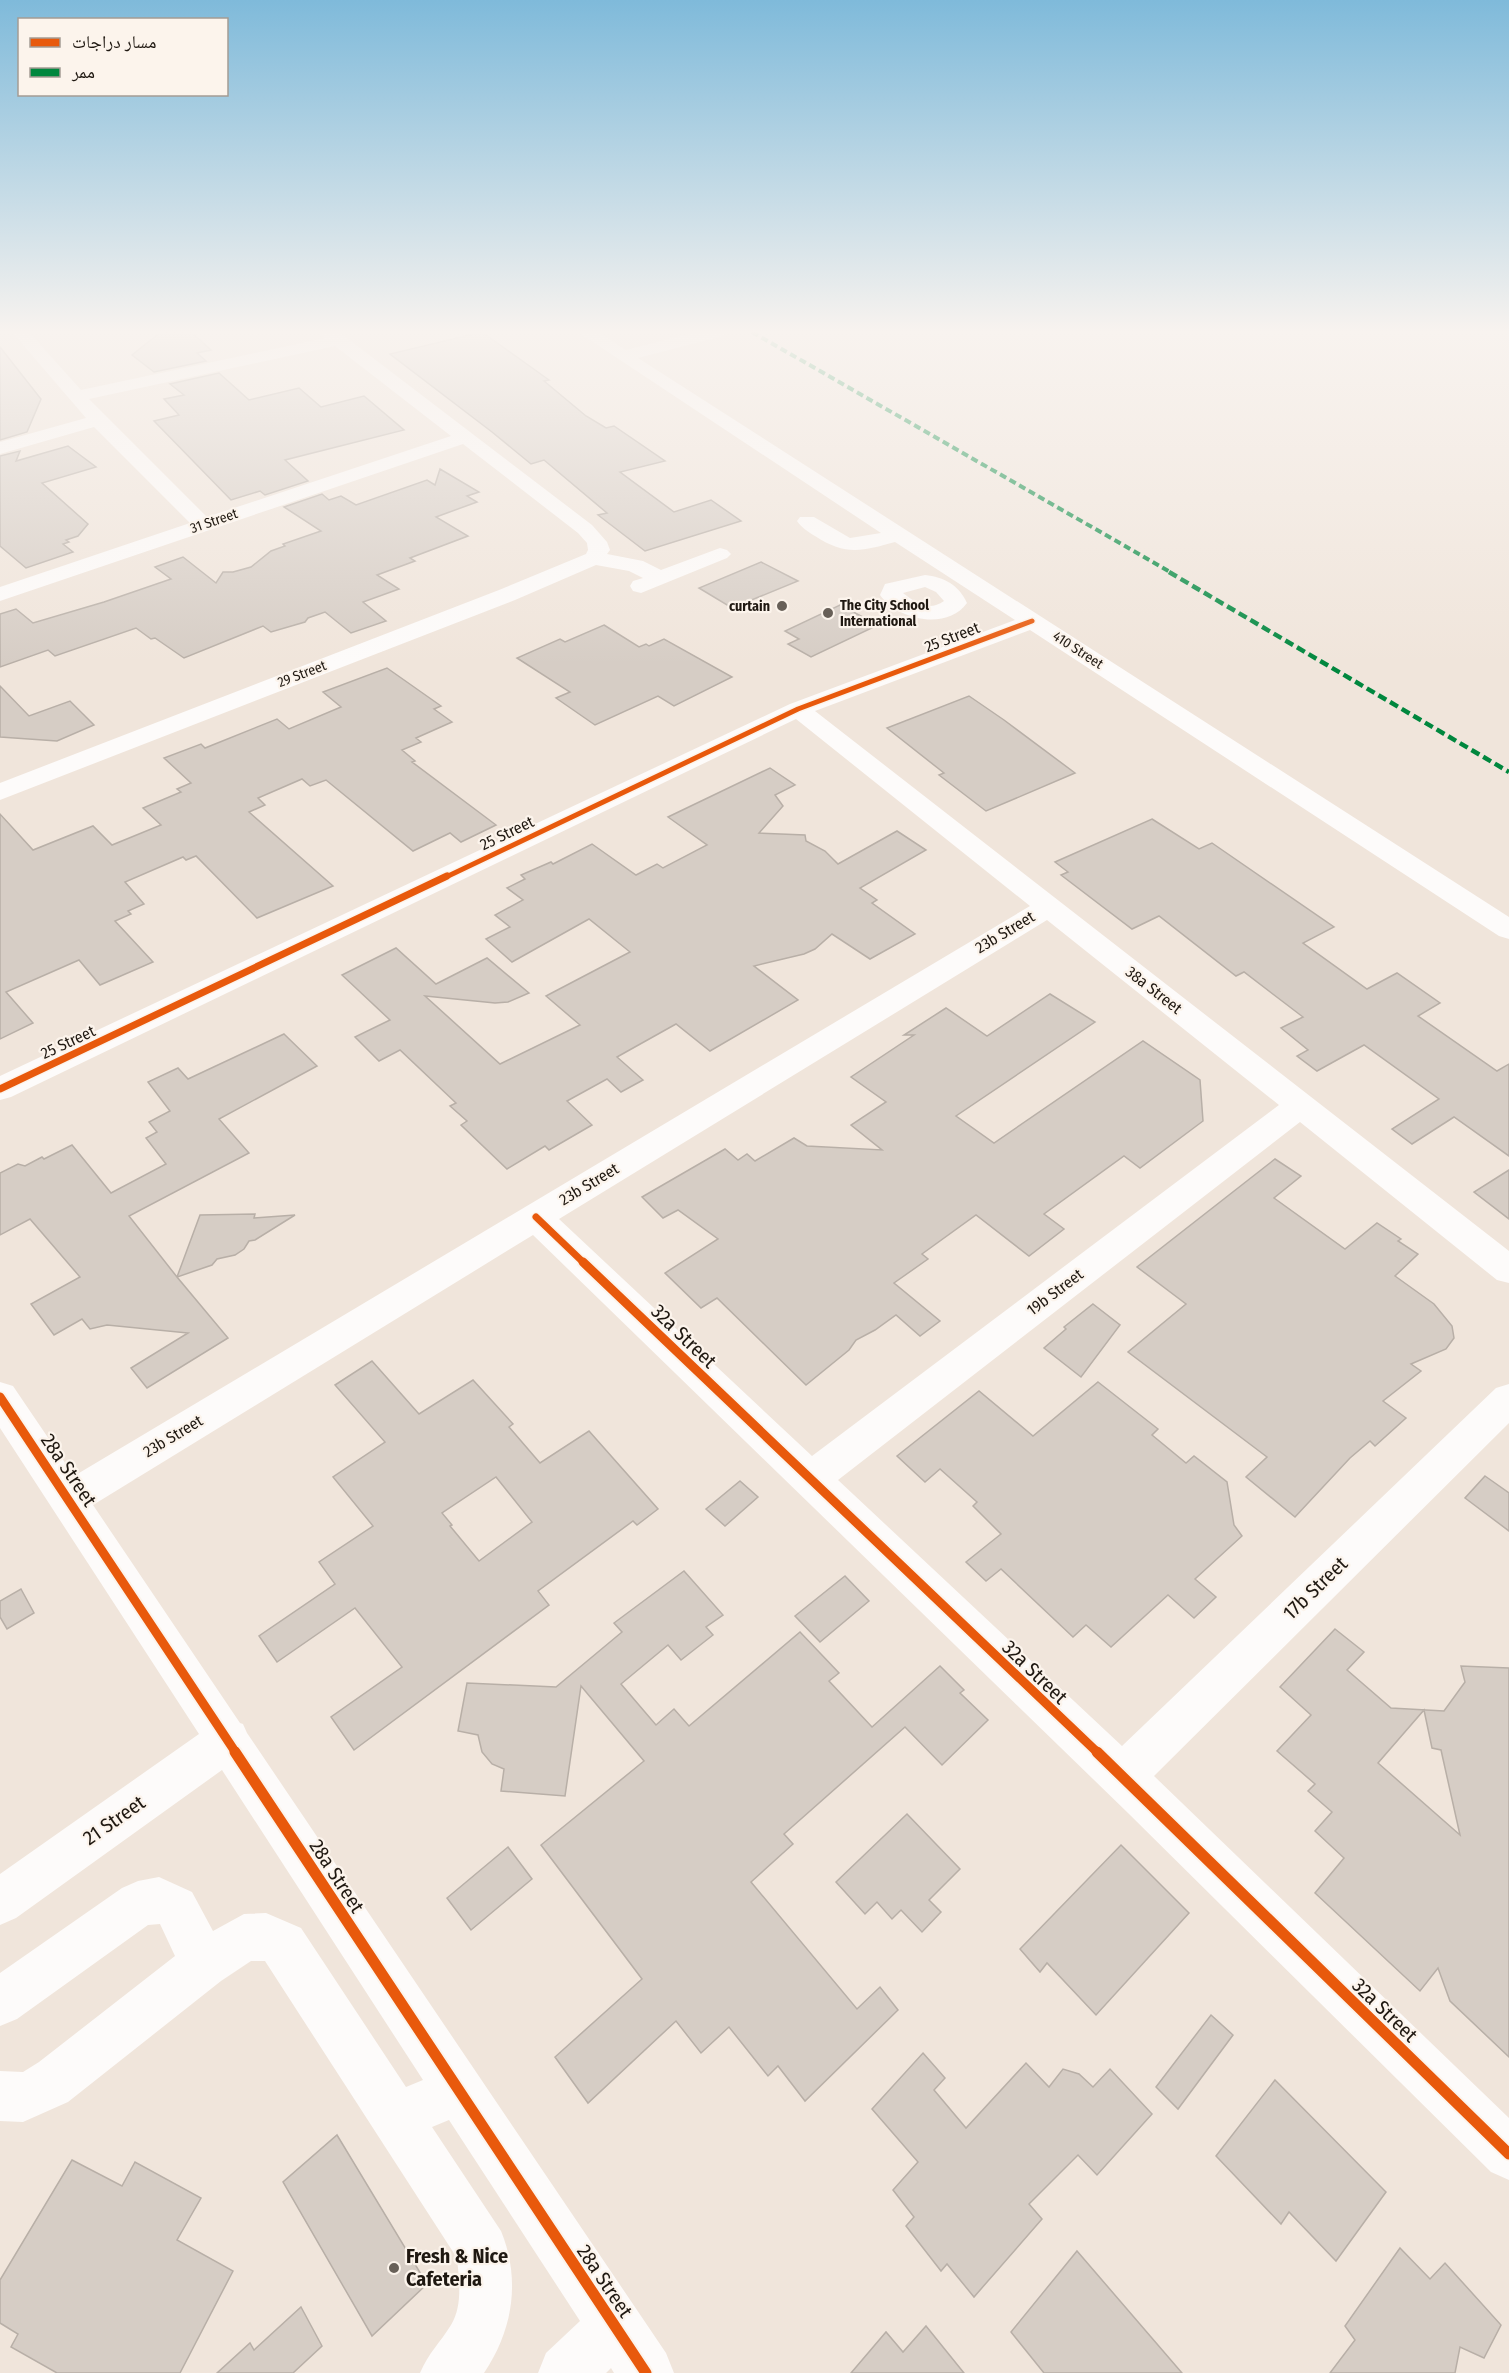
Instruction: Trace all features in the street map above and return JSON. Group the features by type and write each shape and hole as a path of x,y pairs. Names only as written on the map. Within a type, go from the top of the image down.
{"street":[{"path":"0,448 18,443"},
{"path":"121,443 203,525"},
{"name":"31 Street","path":"0,594 449,443"},
{"path":"469,443 585,529 597,542 597,554 612,563 635,566 661,578"},
{"name":"410 Street","path":"758,443 1509,930"},
{"path":"807,521 836,541 848,546 863,545 899,534"},
{"name":"29 Street","path":"0,792 507,595 597,554"},
{"path":"640,586 720,554"},
{"path":"933,581 957,572"},
{"name":"25 Street","path":"0,1089 798,709 1032,621"},
{"name":"38a Street","path":"798,709 1509,1270"},
{"name":"23b Street","path":"69,1499 1048,907"},
{"name":"19b Street","path":"809,1479 1301,1105"},
{"name":"32a Street","path":"536,1217 1122,1777 1509,2154"},
{"name":"28a Street","path":"0,1397 646,2373"},
{"name":"17b Street","path":"1122,1777 1509,1399"},
{"name":"21 Street","path":"0,1902 228,1739"},
{"path":"0,2002 138,1904 159,1900 176,1908 204,1965"},
{"path":"0,2096 10,2099 34,2094 57,2080 204,1965 244,1938 266,1937 284,1945 482,2250 488,2284 483,2320 467,2354 448,2373"},
{"path":"397,2117 458,2090"},
{"path":"566,2373 615,2326"}],"building":[{"path":"175,443 353,443 285,460 308,481 265,495 260,491 231,500"},
{"path":"505,443 638,443 665,461 620,472 674,512 711,500 741,521 645,551 598,515 607,513 544,460 531,464"},
{"path":"68,446 96,467 42,483 88,524 78,536 66,540 69,542 63,544 73,552 26,568 0,546 0,456 20,451 16,461"},
{"path":"440,469 479,492 467,496 477,502 436,517 468,536 410,558 415,561 377,575 399,589 363,602 386,621 351,633 325,612 308,618 305,622 271,632 263,626 184,658 136,628 55,656 48,650 0,667 0,614 16,609 33,623 104,602 171,579 155,567 183,557 216,583 223,572 251,567 271,551 285,546 283,544 321,531 284,507 322,494 329,500 341,496 356,505 427,480 435,485"},
{"path":"761,562 798,581 732,608 699,588"},
{"path":"840,605 878,625 811,657 788,644 799,639 785,631"},
{"path":"604,625 639,647 646,644 649,646 664,639 732,677 674,706 658,696 595,725 556,698 570,692 517,658 560,639 565,642"},
{"path":"387,668 441,706 434,709 452,722 416,738 421,742 402,750 415,761 412,762 496,825 461,842 450,833 413,851 326,780 310,786 302,779 258,798 265,805 249,812 333,886 257,918 196,856 186,860 183,857 125,882 144,904 128,911 131,914 115,921 153,962 100,985 79,960 6,992 33,1023 0,1039 0,814 33,850 93,826 112,845 161,825 143,808 181,792 177,789 191,783 164,758 201,744 205,748 277,719 289,729 341,707 323,692"},
{"path":"0,686 29,716 70,701 94,725 57,741 0,737"},
{"path":"969,696 1075,773 986,811 939,775 944,773 887,728"},
{"path":"770,768 795,785 775,795 783,806 759,833 805,835 806,841 825,851 838,864 897,831 926,850 860,888 877,900 872,903 915,934 870,959 832,934 815,949 804,954 754,966 798,1000 710,1051 676,1024 617,1057 643,1080 621,1092 607,1079 567,1101 592,1125 549,1150 545,1146 507,1169 461,1125 467,1121 450,1106 456,1103 400,1050 379,1061 355,1037 390,1020 342,975 396,948 436,984 487,958 529,993 508,1002 495,1003 425,996 500,1064 580,1025 546,996 630,952 589,919 512,962 486,939 510,927 495,915 523,900 507,888 525,879 521,875 551,862 553,864 592,844 636,875 657,864 663,868 707,845 668,817"},
{"path":"1152,819 1199,849 1212,843 1334,927 1303,943 1367,989 1397,973 1440,1003 1418,1016 1497,1071 1509,1064 1509,1156 1454,1117 1412,1144 1392,1129 1439,1099 1364,1045 1317,1071 1297,1056 1308,1050 1281,1028 1303,1017 1244,972 1236,976 1159,916 1132,929 1061,875 1068,872 1055,862"},
{"path":"1050,994 1095,1022 956,1116 994,1143 1143,1041 1200,1080 1203,1121 1140,1168 1124,1156 1044,1214 1064,1229 1029,1256 976,1215 922,1254 928,1259 894,1283 940,1321 920,1336 896,1315 856,1340 849,1350 806,1385 717,1298 701,1308 665,1273 718,1239 678,1210 663,1218 642,1197 725,1149 738,1160 747,1154 755,1161 794,1138 807,1146 882,1150 851,1125 886,1102 851,1077 914,1035 904,1035 946,1008 987,1036"},
{"path":"284,1034 317,1066 219,1119 249,1153 129,1216 228,1338 147,1388 131,1368 188,1333 107,1325 90,1329 82,1319 54,1335 31,1304 80,1277 30,1219 0,1235 0,1173 18,1164 25,1166 42,1157 44,1159 72,1145 111,1193 166,1164 146,1138 157,1132 149,1122 170,1111 148,1082 178,1068 188,1079"},
{"path":"1275,1159 1301,1176 1274,1198 1345,1249 1377,1223 1418,1254 1395,1276 1434,1304 1452,1326 1454,1338 1446,1349 1411,1364 1421,1371 1383,1401 1406,1418 1375,1446 1370,1441 1350,1458 1295,1517 1246,1477 1267,1457 1128,1352 1186,1304 1137,1267"},
{"path":"1509,1170 1509,1219 1474,1192"},
{"path":"255,1214 254,1218 295,1215 255,1240 249,1241 244,1249 235,1255 217,1259 212,1265 177,1277 200,1215"},
{"path":"1093,1304 1120,1325 1081,1377 1044,1348 1066,1329 1064,1327"},
{"path":"372,1361 419,1414 473,1380 513,1424 509,1427 540,1463 589,1431 658,1509 637,1525 633,1521 538,1591 549,1605 354,1750 331,1717 402,1667 355,1608 277,1662 259,1636 335,1584 319,1562 373,1526 333,1477 385,1442 335,1385","holes":["496,1477 532,1522 479,1561 442,1513"]},
{"path":"1098,1382 1158,1429 1152,1435 1186,1463 1194,1456 1227,1482 1234,1525 1242,1536 1195,1579 1216,1597 1194,1618 1168,1595 1111,1647 1086,1625 1073,1637 1001,1569 986,1581 966,1562 1001,1534 973,1506 977,1502 940,1469 925,1482 897,1456 979,1391 1033,1436"},
{"path":"1485,1476 1509,1493 1509,1531 1465,1498"},
{"path":"740,1481 758,1497 725,1526 706,1509"},
{"path":"684,1571 723,1615 706,1627 713,1635 681,1660 668,1645 621,1684 656,1725 674,1709 689,1726 800,1632 839,1673 829,1681 872,1727 940,1666 964,1690 960,1693 988,1720 942,1765 905,1727 784,1834 793,1844 751,1882 857,2009 880,1987 898,2010 805,2101 778,2066 768,2076 729,2027 701,2053 676,2021 588,2103 555,2057 642,1979 541,1845 644,1761 581,1686 565,1796 501,1791 504,1769 492,1764 482,1752 478,1735 458,1731 467,1683 556,1687 622,1632 614,1623"},
{"path":"845,1576 869,1601 820,1642 795,1616"},
{"path":"21,1589 34,1613 7,1629 0,1617 0,1601"},
{"path":"1335,1629 1364,1652 1347,1670 1391,1708 1444,1711 1465,1682 1461,1666 1509,1668 1509,2057 1450,2001 1438,1968 1420,1991 1315,1893 1344,1858 1315,1831 1332,1812 1308,1791 1315,1784 1277,1751 1311,1715 1280,1687","holes":["1424,1710 1432,1748 1441,1750 1460,1835 1378,1763"]},
{"path":"907,1814 960,1869 929,1900 941,1912 922,1932 901,1910 892,1919 877,1902 865,1914 836,1882"},
{"path":"1121,1845 1189,1913 1096,2015 1047,1963 1040,1972 1020,1949"},
{"path":"508,1847 532,1879 471,1930 447,1898"},
{"path":"1211,2015 1233,2035 1178,2109 1156,2087"},
{"path":"923,2053 945,2078 934,2090 966,2128 1026,2063 1049,2087 1063,2069 1079,2074 1093,2087 1110,2069 1152,2114 1097,2175 1078,2155 1029,2204 1042,2219 974,2297 947,2264 941,2271 906,2226 914,2217 893,2190 918,2162 872,2109"},
{"path":"1275,2080 1386,2192 1336,2261 1289,2212 1281,2224 1216,2156"},
{"path":"337,2135 427,2284 372,2336 283,2182"},
{"path":"72,2160 122,2186 135,2162 201,2198 177,2240 233,2271 180,2373 57,2373 11,2347 18,2334 0,2323 0,2280"},
{"path":"1400,2248 1430,2279 1445,2263 1501,2325 1484,2358 1460,2347 1455,2373 1330,2373 1355,2340 1345,2326"},
{"path":"1077,2251 1182,2373 1044,2373 1011,2332"},
{"path":"301,2307 322,2346 293,2373 217,2373 250,2343 254,2350"},
{"path":"926,2326 964,2373 851,2373 886,2332 903,2352"}],"marked path":[{"path":"946,443 1509,772"}],"cycle path":[{"path":"0,1089 798,709 1032,621"},
{"path":"536,1217 1144,1797 1509,2154"},
{"path":"0,1397 646,2373"}],"place":[{"name":"curtain","path":"782,606"},
{"name":"The City School International","path":"828,613"},
{"name":"Fresh & Nice Cafeteria","path":"394,2268"}]}
